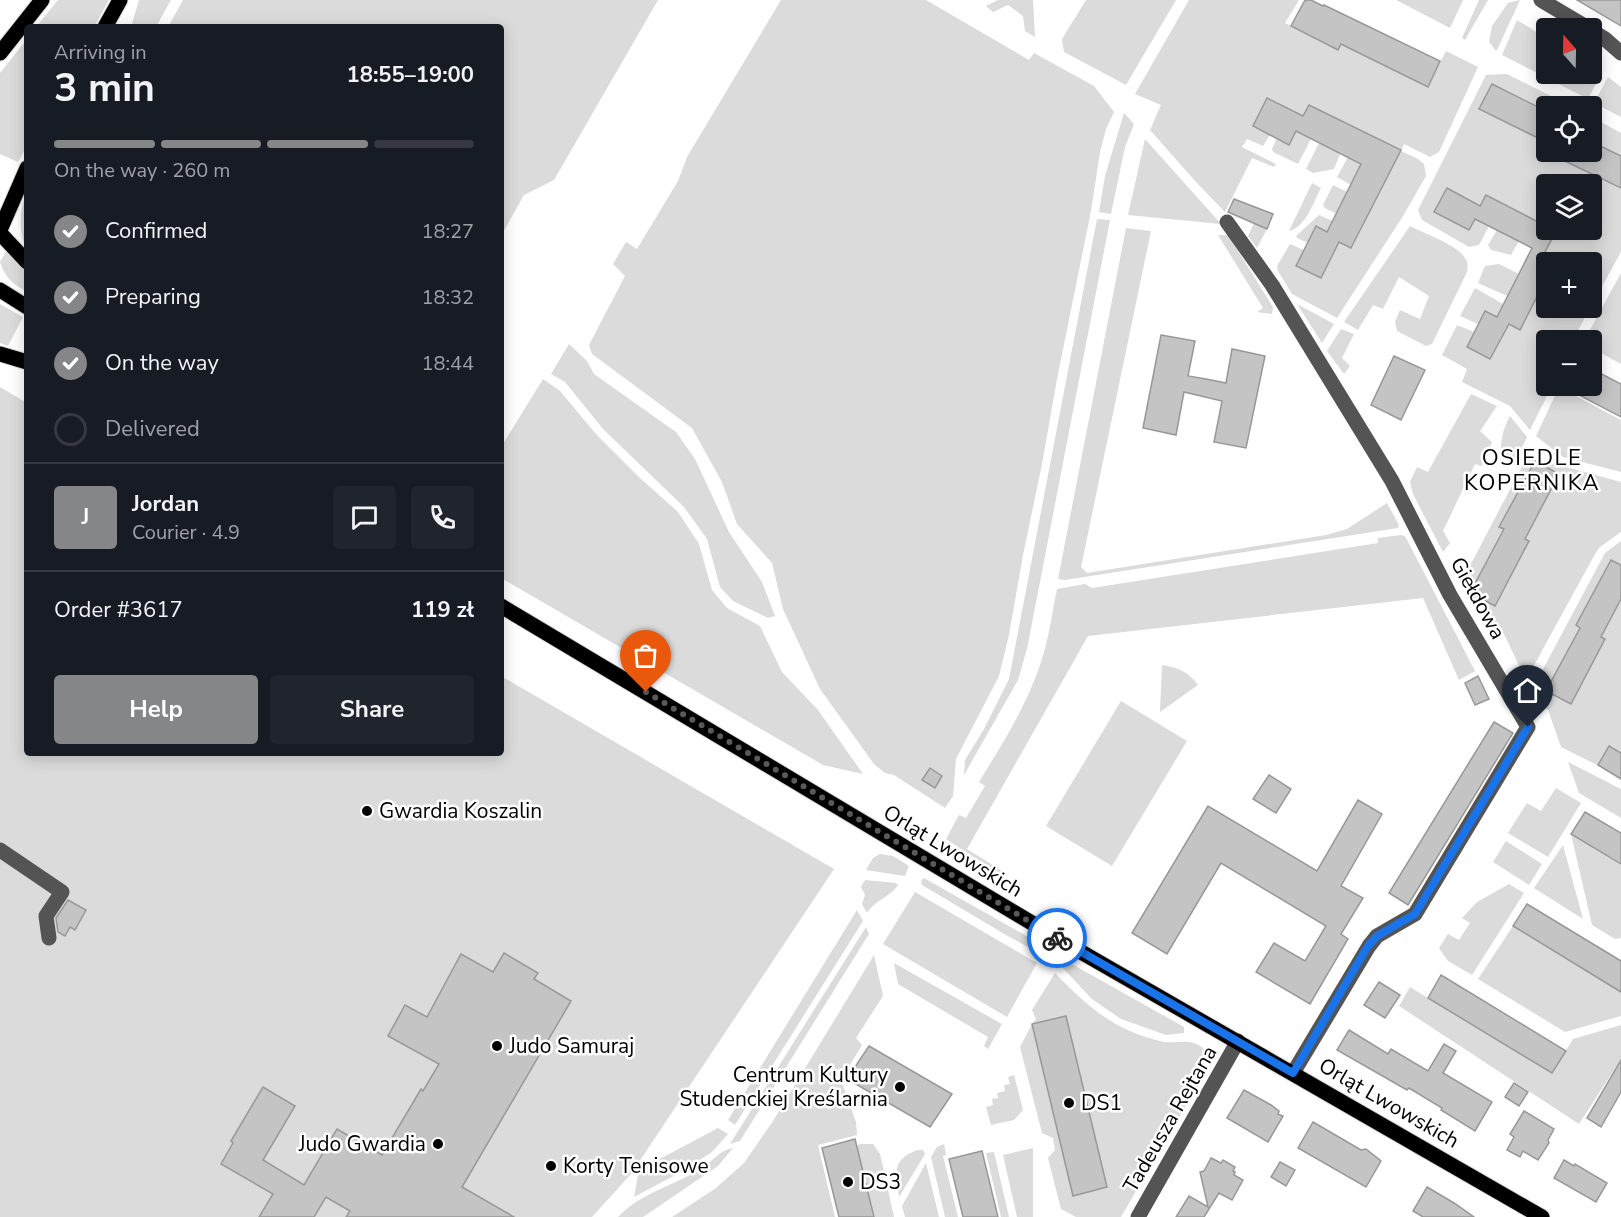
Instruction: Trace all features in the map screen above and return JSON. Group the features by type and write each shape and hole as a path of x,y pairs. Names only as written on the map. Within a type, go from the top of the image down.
{"main road":[{"path":"0,52 42,0"},
{"path":"107,24 120,0"},
{"path":"24,175 0,231 24,259"},
{"path":"0,290 24,306"},
{"path":"0,354 24,361"},
{"name":"Orląt Lwowskich","path":"504,608 933,864 1542,1217"}],"street":[{"path":"1541,0 1570,18"},
{"path":"1602,37 1621,52"},
{"name":"Giełdowa","path":"1227,222 1272,285 1392,481 1450,595 1528,727 1415,914 1377,936 1368,946 1293,1073"},
{"path":"0,850 62,892 46,916 49,938"},
{"name":"Tadeusza Rejtana","path":"1138,1217 1238,1041"}],"shaded area":[{"path":"58,0 109,0 96,24 38,24"},
{"path":"139,0 171,0 158,24 132,24"},
{"path":"183,0 658,0 554,180 524,195 504,231 504,24 170,24"},
{"path":"781,0 926,0 1029,60 1034,53 1094,86 1114,112 1106,129 1100,152 1091,211 1009,635 999,676 956,759 953,796 945,808 894,775 885,773 874,764 820,689 783,609 772,563 737,524 722,482 692,428 592,354 589,345 625,276 613,264 626,242 637,249 678,181 687,157"},
{"path":"998,0 1033,0 1035,37 1025,31 1023,16 1008,5 993,12 986,6"},
{"path":"1086,0 1176,0 1126,85 1064,52 1062,39"},
{"path":"1189,0 1299,0 1285,23 1338,50 1341,44 1428,86 1446,51 1478,67 1439,152 1430,157 1404,144 1401,151 1424,164 1426,176 1337,318 1292,294 1277,266 1290,244 1304,250 1297,266 1321,278 1339,242 1352,248 1401,150 1309,105 1303,116 1270,135 1263,146 1247,139 1242,147 1276,164 1274,167 1252,158 1225,212 1150,130 1161,105 1135,94"},
{"path":"1396,0 1463,0 1450,28"},
{"path":"1479,0 1488,0 1465,40 1462,38"},
{"path":"1520,0 1496,51 1489,42 1492,26 1508,3"},
{"path":"1517,20 1536,32 1536,72 1502,55"},
{"path":"24,43 24,151 18,162 0,154 0,73"},
{"path":"1507,74 1551,96 1536,96 1536,162 1602,162 1602,123 1621,133 1621,252 1602,287 1602,252 1536,252 1536,318 1585,318 1578,330 1536,330 1536,396 1547,396 1530,430 1510,406 1462,382 1467,369 1442,355 1457,325 1474,332 1478,324 1460,316 1475,288 1503,304 1507,296 1478,283 1485,266 1499,264 1519,274 1532,248 1519,241 1511,255 1491,250 1488,245 1497,230 1489,226 1479,245 1469,247 1422,220 1418,210 1486,75"},
{"path":"1608,77 1621,87 1621,117 1602,107 1602,96 1598,96"},
{"path":"1559,84 1596,84 1590,96 1582,96"},
{"path":"1124,113 1134,124 1125,147 1111,214 1099,212 1105,176"},
{"path":"1296,131 1311,139 1298,164 1273,152 1272,149 1277,138 1290,144"},
{"path":"1145,139 1221,224 1128,215"},
{"path":"1319,143 1340,154 1334,169 1313,173 1306,169"},
{"path":"1348,157 1361,164 1351,185 1337,177"},
{"path":"1312,183 1321,188 1312,207 1300,225 1289,231"},
{"path":"1333,185 1347,192 1337,214 1323,205"},
{"path":"24,199 24,243 21,222"},
{"path":"1319,215 1333,221 1327,232 1316,226 1308,243 1297,238 1296,236"},
{"path":"1097,219 1110,220 1027,649 1018,680 964,775 965,760 984,729 1009,679"},
{"path":"1254,223 1267,229 1257,248 1248,236"},
{"path":"1410,226 1461,253 1468,265 1467,272 1432,344 1426,346 1397,331 1395,322 1400,310 1420,319 1429,296 1399,277 1383,309 1373,305 1358,330 1344,322"},
{"path":"1126,228 1151,231 1081,567 1087,573 1326,535 1347,529 1387,503 1399,525 1398,528 1065,580 1058,579"},
{"path":"1218,235 1228,235 1273,307 1272,314 1257,312 1263,308"},
{"path":"7,250 24,270 24,290 10,280 0,262"},
{"path":"1621,273 1621,364 1602,354 1602,330 1590,330 1596,318 1602,318 1602,308"},
{"path":"0,304 23,317 8,346 0,343"},
{"path":"1297,304 1334,324 1322,343"},
{"path":"1341,329 1354,334 1342,358 1350,366 1344,374 1327,351"},
{"path":"569,344 587,361 594,374 676,432 695,459 729,532 762,582 775,616 768,618 733,601 720,587 707,539 684,507 603,429 565,382 551,374"},
{"path":"543,379 560,391 596,434 678,512 699,544 712,590 727,608 760,626 782,672 818,710 863,774 823,765 504,580 504,442"},
{"name":"Gwardia Koszalin","path":"0,387 24,401 24,756 504,756 504,678 834,869 631,1174 592,1217 0,1217"},
{"path":"1471,394 1497,406 1480,431 1492,442 1482,466 1475,464 1443,531 1450,543 1443,552 1413,494 1410,482 1417,467 1428,472"},
{"path":"1555,396 1576,396 1621,420 1621,472 1563,457 1536,436"},
{"path":"1510,416 1527,437 1517,457 1503,465 1502,440"},
{"path":"1526,459 1621,482 1621,532 1600,547 1595,554 1526,680 1504,634 1470,593 1463,579"},
{"path":"1405,536 1475,671 1459,680 1423,598 1088,636 967,849 1004,872 1004,877 946,839 959,815 966,818 985,786 979,782 1029,694 1044,653 1057,589 1085,584 1092,588 1378,543 1378,538"},
{"path":"1621,541 1621,777 1561,747 1548,710 1537,699 1534,686 1605,553"},
{"path":"1162,665 1182,671 1198,685 1160,712"},
{"path":"1121,701 1187,741 1112,866 1046,826"},
{"path":"1568,762 1621,789 1621,818 1579,793"},
{"path":"1556,788 1581,803 1548,857 1508,833 1527,803 1541,811"},
{"path":"1571,834 1621,864 1621,938 1615,939 1592,925"},
{"path":"1506,841 1542,864 1529,885 1493,862"},
{"path":"1563,845 1583,919 1534,888"},
{"path":"880,854 893,856 909,866 905,876 866,870 873,858"},
{"path":"924,878 1037,942 1042,948 1043,955 922,885 921,881"},
{"path":"865,880 898,885 867,913 862,904 865,895 861,887"},
{"path":"1509,884 1524,893 1472,975 1448,961 1439,948 1448,934 1459,940 1470,923 1462,918 1477,902"},
{"path":"915,892 1037,963 1007,1017 883,944"},
{"path":"857,910 863,921 735,1125 728,1120"},
{"path":"1513,926 1621,992 1621,1016 1565,1032 1478,979"},
{"path":"866,927 869,934 740,1141 730,1144"},
{"path":"874,955 883,996 856,1038 862,1045 841,1080 856,1122 857,1135 818,1145 835,1217 672,1217 716,1188 744,1163 773,1121"},
{"path":"894,963 1002,1024 988,1049 984,1046 988,1037 898,984"},
{"path":"1070,963 1184,1027 1184,1033 1166,1035 1121,1019 1092,999 1059,964"},
{"path":"1055,973 1079,997 1117,1025 1131,1032 1164,1042 1196,1044 1203,1048 1206,1054 1205,1072 1121,1217 1076,1217 1061,1209 1048,1158 1055,1150 1053,1138 1042,1133 1020,1047 1036,1019 1032,1010"},
{"path":"1410,987 1552,1073 1573,1039 1621,1025 1621,1059 1579,1124 1399,1006"},
{"path":"1014,1075 1023,1110 1014,1120 991,1125 986,1107 993,1105 992,1099 998,1098 997,1093 1005,1091 1004,1085 1010,1084 1008,1077"},
{"path":"718,1128 728,1134 712,1152 634,1197 639,1170"},
{"path":"873,1144 880,1154 894,1217 874,1217 857,1146"},
{"path":"944,1144 946,1155 943,1156 958,1217 945,1217 931,1157 937,1147"},
{"path":"733,1148 718,1166 643,1217 618,1217 647,1195 692,1174 720,1153"},
{"path":"1033,1148 1033,1217 1017,1217 1003,1155"},
{"path":"917,1150 923,1150 925,1154 899,1197 897,1168 903,1158"},
{"path":"994,1152 1009,1217 1001,1217 986,1153"},
{"path":"926,1163 939,1217 905,1217 902,1206"}],"building":[{"path":"1305,0 1324,5 1440,61 1428,87 1341,44 1338,50 1291,26"},
{"path":"1577,0 1621,0 1621,26"},
{"path":"1492,84 1536,106 1536,137 1479,109"},
{"path":"1267,98 1303,116 1309,105 1401,150 1351,248 1339,242 1321,278 1296,266 1316,226 1327,232 1361,164 1296,131 1289,145 1253,126"},
{"path":"1602,147 1621,156 1621,188 1602,179 1602,174 1592,174 1567,162 1602,162"},
{"path":"1447,188 1480,206 1486,195 1536,221 1536,240 1551,240 1545,252 1536,252 1536,299 1520,330 1509,324 1490,359 1467,347 1485,311 1497,317 1532,248 1475,219 1469,230 1434,212"},
{"path":"1234,199 1273,214 1267,229 1228,212"},
{"path":"1161,335 1195,341 1188,376 1226,383 1232,349 1265,356 1246,448 1214,442 1222,401 1184,392 1176,435 1143,428"},
{"path":"1394,356 1425,370 1401,420 1371,405"},
{"path":"1602,374 1621,384 1621,417 1581,396 1602,396"},
{"path":"1535,461 1559,474 1525,539 1529,541 1495,606 1470,593 1504,529 1499,527"},
{"path":"1611,560 1621,565 1621,599 1601,637 1605,639 1571,704 1546,691 1580,628 1576,625"},
{"path":"1478,676 1489,699 1475,705 1465,683"},
{"path":"1494,722 1513,733 1408,905 1389,893"},
{"path":"1609,746 1621,753 1621,779 1598,765"},
{"path":"930,768 942,776 935,788 922,780"},
{"path":"1269,775 1291,789 1276,813 1253,799"},
{"path":"1358,800 1382,814 1341,886 1363,898 1341,934 1348,939 1310,1004 1256,972 1274,943 1305,961 1326,926 1221,863 1167,954 1132,933 1208,806 1317,871"},
{"path":"1585,812 1621,833 1621,864 1571,834"},
{"path":"68,900 86,910 75,930 70,927 65,936 58,932 56,918"},
{"path":"1527,904 1621,961 1621,992 1513,926"},
{"path":"504,953 538,973 534,979 571,1001 462,1187 514,1217 346,1217 350,1211 326,1197 314,1217 259,1217 273,1194 221,1164 233,1143 231,1141 263,1087 295,1106 263,1160 304,1185 337,1129 382,1155 421,1089 423,1091 439,1064 388,1036 405,1005 427,1017 461,954 493,972"},
{"path":"1441,975 1566,1051 1552,1073 1428,998"},
{"path":"1379,982 1400,995 1385,1018 1364,1005"},
{"name":"DS1","path":"1066,1016 1107,1187 1073,1196 1032,1024"},
{"path":"1349,1030 1388,1054 1391,1049 1428,1071 1444,1044 1456,1051 1443,1073 1492,1102 1475,1131 1409,1088 1407,1090 1337,1050"},
{"name":"Centrum Kultury Studenckiej Kreślarnia","path":"869,1046 952,1094 930,1127 847,1079"},
{"path":"1621,1060 1621,1092 1601,1127 1587,1118"},
{"path":"1514,1083 1528,1092 1519,1106 1505,1097"},
{"path":"1244,1090 1271,1105 1279,1111 1278,1114 1283,1116 1268,1142 1227,1118"},
{"path":"1524,1111 1554,1129 1548,1140 1549,1143 1538,1160 1523,1151 1520,1157 1507,1150 1514,1137 1510,1134"},
{"path":"1313,1122 1361,1150 1366,1149 1381,1161 1366,1187 1298,1148"},
{"name":"DS3","path":"855,1139 874,1217 839,1217 822,1148"},
{"path":"982,1151 998,1217 963,1217 949,1159"},
{"path":"1211,1158 1221,1163 1223,1160 1235,1167 1234,1175 1243,1180 1232,1200 1219,1193 1204,1217 1176,1217 1189,1196 1208,1207 1200,1172 1204,1171"},
{"path":"1564,1160 1607,1183 1596,1202 1554,1178"},
{"path":"1280,1162 1295,1170 1286,1186 1271,1177"},
{"path":"1427,1187 1474,1217 1423,1217 1413,1211"}],"way so far":[{"path":"646,692 1057,938"}],"place":[{"name":"Gwardia Koszalin","path":"367,811"},
{"name":"Judo Samuraj","path":"497,1046"},
{"name":"Centrum Kultury Studenckiej Kreślarnia","path":"900,1087"},
{"name":"DS1","path":"1069,1103"},
{"name":"Judo Gwardia","path":"438,1144"},
{"name":"Korty Tenisowe","path":"551,1166"},
{"name":"DS3","path":"848,1182"}],"district":[{"name":"OSIEDLE KOPERNIKA","path":"1532,470"}],"route":[{"path":"1057,938 1293,1073 1368,946 1377,936 1415,914 1528,727"}]}
